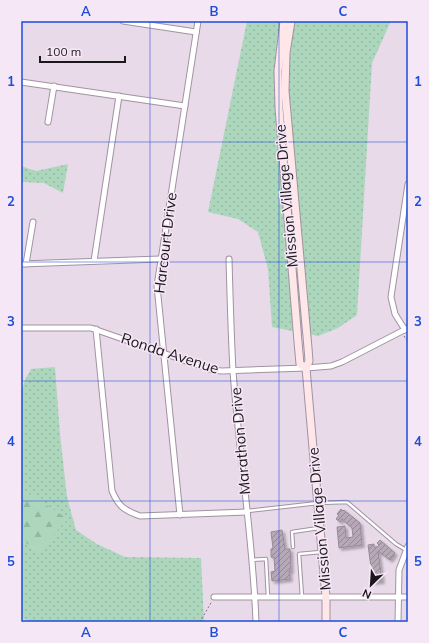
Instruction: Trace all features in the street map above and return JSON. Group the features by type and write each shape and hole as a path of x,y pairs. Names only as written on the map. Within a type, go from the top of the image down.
{"main road":[{"name":"Mission Village Drive","path":"284,21 278,71 278,102 300,364 306,368"},
{"name":"Mission Village Drive","path":"291,21 286,53 285,91 308,348 309,361 306,368 326,597 326,622"}],"street":[{"path":"123,21 196,32"},
{"name":"Harcourt Drive","path":"180,515 157,286 198,21"},
{"path":"21,82 185,106"},
{"path":"48,122 54,86"},
{"path":"94,261 119,96"},
{"path":"405,330 395,314 391,297 408,184"},
{"path":"34,222 24,264 160,259"},
{"name":"Marathon Drive","path":"229,259 233,371 252,560 256,622"},
{"name":"Ronda Avenue","path":"21,328 96,329 212,370 233,371 331,366 342,362 405,330"},
{"path":"96,329 112,491 117,502 125,510 140,516 247,512"},
{"path":"398,622 399,570 407,548"},
{"path":"214,597 408,597"}],"lane":[{"path":"247,512 318,503 347,502 396,544 407,548"},
{"path":"293,547 292,532 320,528"},
{"path":"302,597 299,554 322,552"},
{"path":"252,560 266,559 268,597"}],"path":[{"path":"405,330 408,342"},
{"path":"200,622 214,597"}],"green space":[{"path":"247,21 391,21 372,63 357,315 338,328 318,336 272,327 268,269 258,232 238,219 208,212"},
{"path":"68,164 63,193 44,183 21,182 21,166 36,171"},
{"path":"55,367 67,497 76,530 97,544 125,557 201,558 204,622 36,622 23,619 21,622 21,540 39,551 67,519 21,489 21,393 25,380 31,369"},
{"path":"21,489 68,519 39,551 21,540"}],"building":[{"path":"341,509 360,523 362,545 339,548 337,527 345,526 346,538 353,537 352,528 342,519 340,522 336,519 339,515 337,514"},
{"path":"282,530 285,549 290,549 290,579 272,581 271,572 275,571 274,557 272,558 271,556 271,549 273,548 271,532"},
{"path":"380,540 395,553 390,560 378,551 382,581 373,582 368,545 374,544 374,547 377,547 379,545 377,543"}]}
